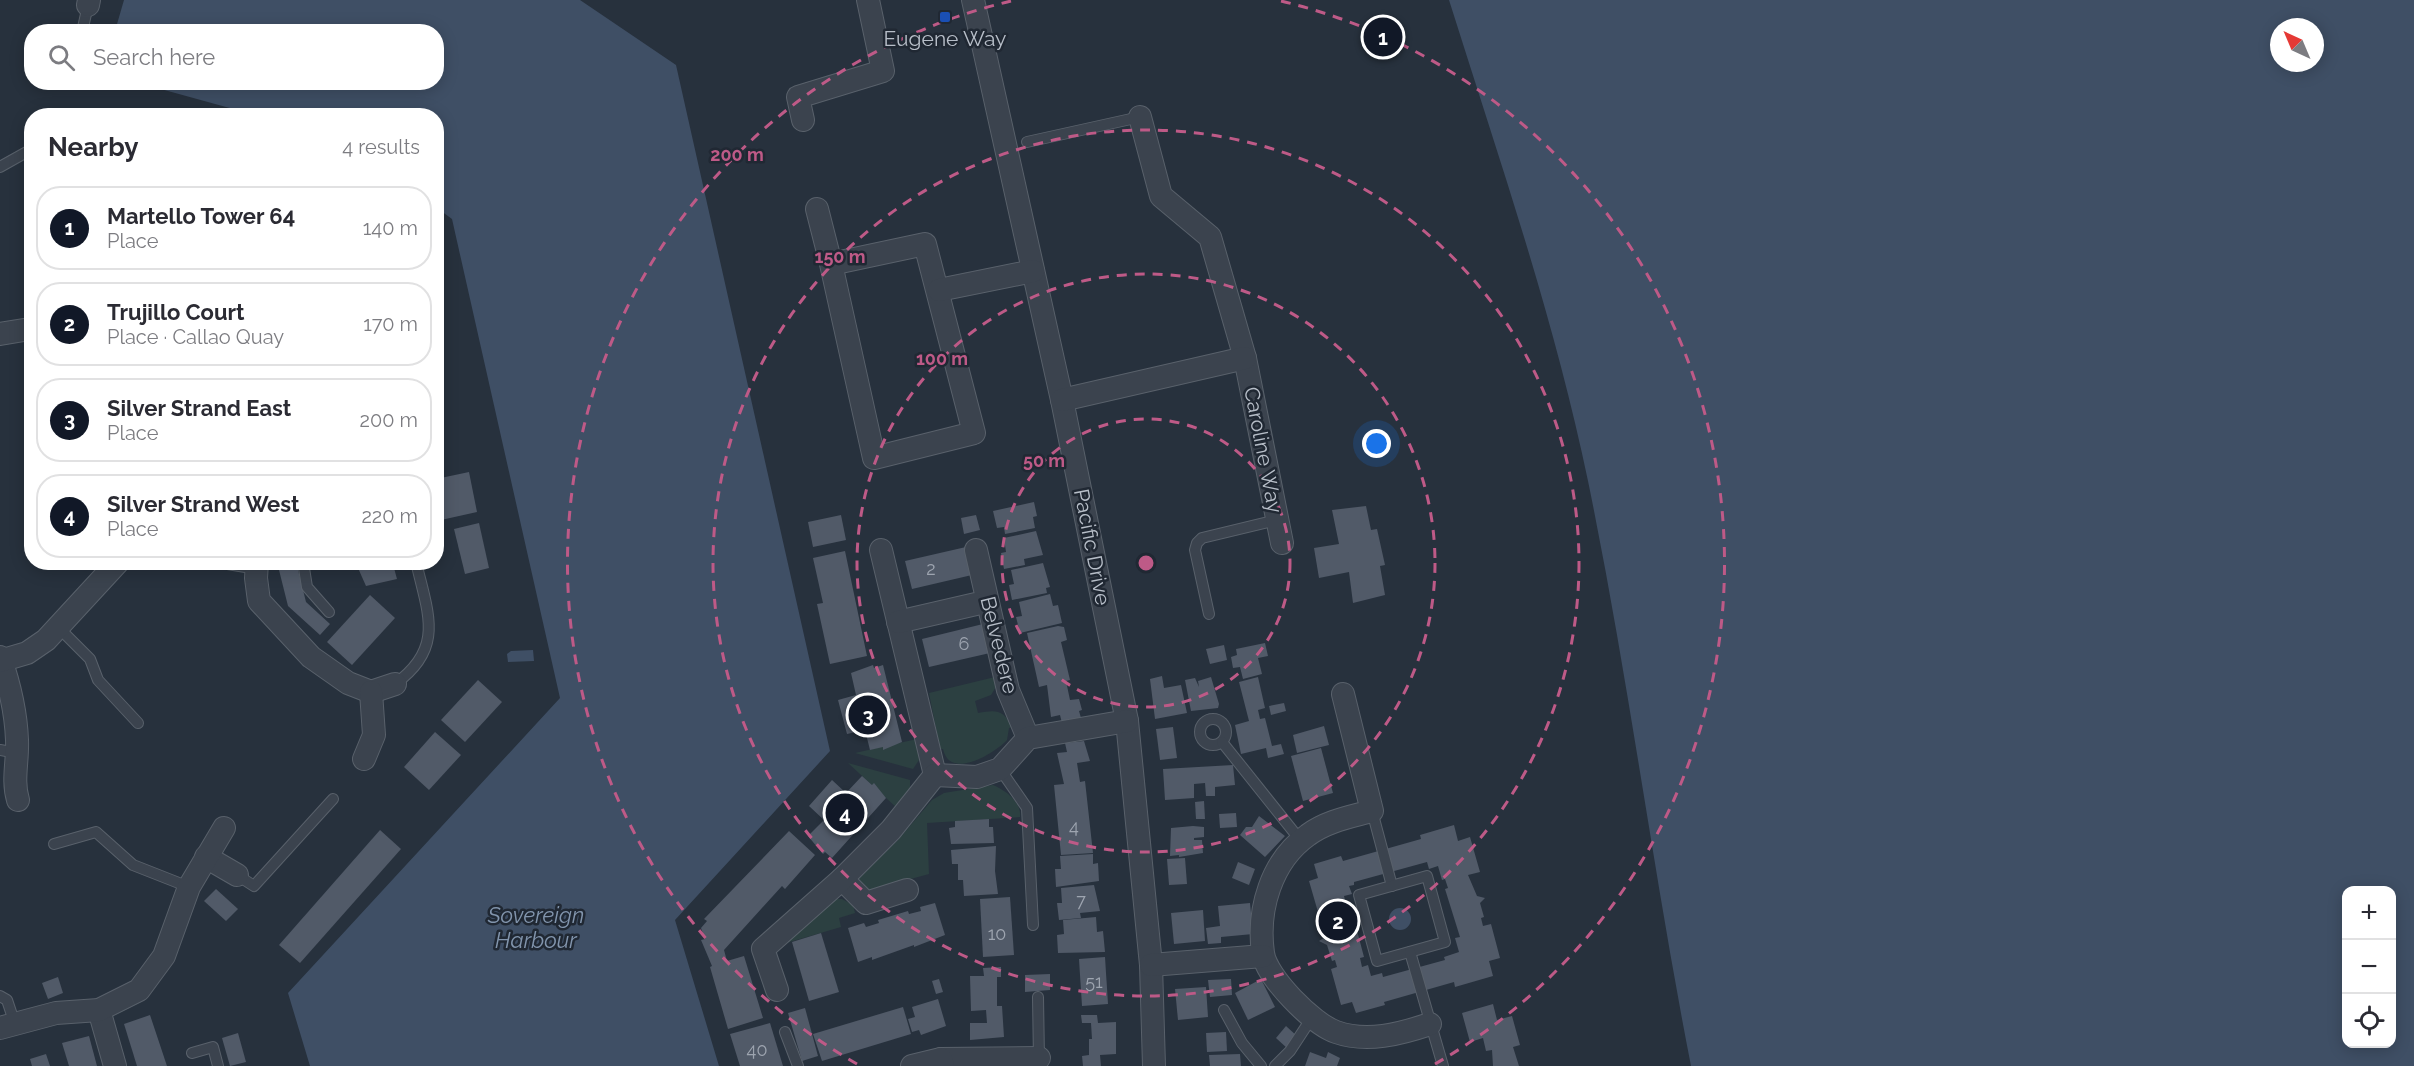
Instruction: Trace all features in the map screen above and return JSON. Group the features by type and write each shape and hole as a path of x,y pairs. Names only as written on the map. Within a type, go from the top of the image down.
{"street":[{"path":"803,120 798,97 883,70 868,0"},
{"name":"Pacific Drive","path":"973,0 1062,400 1127,721 1151,965 1154,1066"},
{"name":"Caroline Way","path":"1140,117 1161,196 1210,237 1245,358 1282,543"},
{"path":"817,209 874,458 974,433 939,290 925,244 831,264"},
{"path":"939,290 1033,271"},
{"path":"0,334 24,330"},
{"name":"Caroline Way","path":"1062,400 1245,358"},
{"path":"880,550 935,775"},
{"name":"Belvedere","path":"976,550 1008,690 1028,738"},
{"path":"18,800 6,766 12,700 0,659 27,653 59,628 111,570"},
{"path":"257,570 259,601 311,657 329,671 370,692 395,684"},
{"path":"898,622 975,604"},
{"path":"364,759 374,735 370,692"},
{"path":"1343,694 1372,811 1332,822 1301,841 1288,853 1272,879 1263,911 1263,956 1294,1003 1311,1019 1335,1032 1364,1037 1396,1035 1430,1024"},
{"path":"935,775 977,777 1000,769 1028,738 1127,721"},
{"path":"777,990 763,949 842,879 891,830 935,775"},
{"path":"8,1026 56,1012 99,1011 139,990 158,968 189,887 224,828"},
{"path":"206,857 237,874"},
{"path":"842,879 866,903 907,890"},
{"path":"1151,965 1263,956"},
{"path":"99,1011 115,1066"},
{"path":"912,1066 942,1063 1040,1062"}],"lane":[{"path":"84,24 89,3"},
{"path":"1027,142 1140,117"},
{"path":"0,167 24,154"},
{"path":"1209,614 1195,550 1197,543 1202,538 1277,520"},
{"path":"304,570 307,587 329,612"},
{"path":"395,684 410,674 421,660 430,638 431,626 418,570"},
{"path":"59,628 90,659 98,680 138,723"},
{"path":"1222,742 1301,841"},
{"path":"1000,769 1027,807 1033,924"},
{"path":"237,874 254,886 333,799"},
{"path":"1372,811 1392,886"},
{"path":"54,844 96,832 133,865 189,887"},
{"path":"1427,876 1445,942 1377,961 1359,895 1392,886 1427,876"},
{"path":"1410,952 1443,1066"},
{"path":"0,996 7,1000 8,1026"},
{"path":"1038,997 1040,1062"},
{"path":"1224,1010 1242,1043 1261,1066"},
{"path":"1275,1066 1290,1051 1311,1019"},
{"path":"784,1032 798,1066"},
{"path":"192,1053 213,1047 218,1066"}],"green space":[{"path":"995,677 997,685 991,695 975,701 978,713 994,711 1005,717 1012,727 1009,728 1007,740 983,757 963,764 954,763 947,758 943,749 940,749 929,693"},
{"path":"917,739 919,760 913,769 855,753"},
{"path":"848,763 910,780 910,790 897,808"},
{"path":"993,785 1003,790 1016,802 1020,817 927,823 929,874 870,890 863,889 859,879 862,872 898,840 932,800 944,793"},
{"path":"832,899 842,899 853,905 855,913 839,918 841,927 776,946"}],"water":[{"name":"Sovereign Harbour","path":"124,0 580,0 676,65 830,751 675,920 719,1066 310,1066 288,993 560,698 452,219 444,213 444,108 230,108 164,90 444,90 444,24 117,24"},
{"path":"1449,0 2414,0 2414,1066 1691,1066 1664,920 1616,627 1588,481 1559,359 1506,179"},
{"path":"533,650 534,661 508,662 507,654 511,651"},
{"path":"1396,908 1404,908 1411,915 1411,923 1404,930 1396,930 1389,923 1389,915"}],"building":[{"path":"1383,22 1395,26 1399,38 1395,50 1383,54 1371,50 1367,38 1371,26"},
{"path":"469,472 477,512 444,519 444,477"},
{"path":"1034,502 1037,516 1033,517 1035,528 1005,534 1004,527 997,528 993,511"},
{"path":"1366,506 1371,530 1377,529 1385,565 1380,566 1385,595 1353,603 1349,572 1319,578 1314,548 1339,544 1332,510"},
{"path":"841,515 846,540 813,547 808,522"},
{"path":"976,515 980,530 964,534 961,518"},
{"path":"479,523 489,568 465,574 454,529"},
{"path":"1036,531 1043,555 1024,559 1025,565 1004,569 1001,553 1006,552 1004,538"},
{"path":"966,547 972,575 912,589 905,561"},
{"path":"845,551 867,656 830,664 817,604 823,603 813,558"},
{"path":"1043,563 1050,587 1046,588 1047,593 1012,600 1009,585 1014,584 1011,570"},
{"path":"279,570 298,570 306,602 330,624 320,635 288,606"},
{"path":"359,570 395,570 397,579 366,586"},
{"path":"1050,594 1053,606 1058,605 1062,623 1020,633 1016,617 1022,616 1019,602"},
{"path":"370,595 395,618 352,665 327,642"},
{"path":"983,624 990,653 929,667 922,639"},
{"path":"1058,626 1064,627 1067,640 1061,642 1070,680 1066,681 1070,700 1079,699 1082,710 1079,711 1081,718 1062,723 1060,715 1051,717 1047,685 1039,687 1027,633"},
{"path":"1265,643 1268,656 1258,658 1262,674 1243,679 1240,667 1233,668 1231,657 1237,655 1236,649"},
{"path":"1224,645 1227,660 1210,664 1206,649"},
{"path":"873,665 874,668 883,665 902,742 883,750 883,747 870,750 865,730 847,734 838,700 856,695 851,673"},
{"path":"1162,676 1164,688 1181,685 1187,713 1155,719 1150,679"},
{"path":"1211,677 1219,704 1218,708 1191,711 1185,680 1195,678 1199,687 1198,681"},
{"path":"1258,677 1265,708 1258,710 1260,719 1265,718 1272,746 1281,744 1284,754 1268,758 1266,748 1241,754 1235,725 1249,721 1239,682"},
{"path":"478,680 502,702 465,742 441,720"},
{"path":"1284,703 1286,711 1271,715 1269,706"},
{"path":"1324,726 1329,745 1297,753 1293,735"},
{"path":"1173,727 1177,758 1160,760 1156,729"},
{"path":"435,732 461,755 429,790 404,767"},
{"path":"1084,741 1090,761 1077,763 1080,782 1085,781 1093,853 1061,855 1054,785 1064,784 1057,753 1067,752 1065,743"},
{"path":"1321,748 1333,793 1303,801 1291,756"},
{"path":"1233,765 1235,785 1215,787 1215,796 1206,796 1205,783 1194,784 1194,798 1165,800 1163,769"},
{"path":"862,776 872,785 874,783 886,798 832,858 825,852 823,854 808,836 824,820 809,806 832,780 846,793"},
{"path":"1204,801 1205,819 1196,819 1195,802"},
{"path":"1236,813 1237,827 1220,828 1219,814"},
{"path":"1259,816 1285,836 1265,857 1240,835 1246,827 1252,827"},
{"path":"989,819 989,827 993,827 994,843 951,844 949,828 955,827 955,821"},
{"path":"1454,825 1458,841 1470,837 1480,872 1468,875 1477,896 1485,898 1480,903 1484,917 1481,918 1483,926 1491,924 1500,958 1489,961 1493,976 1455,987 1454,982 1384,1002 1385,1005 1356,1013 1352,1002 1341,1005 1331,969 1337,967 1335,960 1332,961 1327,945 1319,941 1327,936 1321,918 1324,917 1322,910 1318,912 1309,881 1318,878 1314,864 1341,856 1343,861 1421,839 1420,835","holes":["1427,862 1429,869 1438,866 1442,880 1445,879 1448,888 1445,889 1460,937 1455,938 1459,952 1444,957 1445,960 1383,977 1382,973 1371,976 1368,965 1362,967 1360,958 1364,957 1351,908 1347,909 1344,896 1352,894 1349,886 1354,885 1354,882"]},
{"path":"1204,827 1204,837 1194,838 1194,840 1202,840 1203,853 1179,857 1179,855 1170,856 1171,828"},
{"path":"380,830 401,849 300,963 279,945"},
{"path":"789,831 815,855 785,889 782,886 724,950 727,961 744,956 763,1018 728,1029 710,967 712,966 701,940 705,939 701,928 707,921 704,919"},
{"path":"996,846 995,871 998,894 964,896 963,880 958,880 958,864 952,864 951,850"},
{"path":"1093,854 1093,864 1098,863 1099,881 1056,887 1055,869 1061,869 1060,856"},
{"path":"1185,858 1187,884 1169,885 1167,859"},
{"path":"1238,862 1255,869 1249,885 1232,878"},
{"path":"1094,885 1100,911 1080,913 1081,918 1059,920 1057,903 1062,903 1061,888"},
{"path":"216,889 238,909 226,921 204,901"},
{"path":"1010,897 1014,955 983,957 980,899"},
{"path":"935,903 945,935 914,947 914,945 872,960 872,957 858,962 848,928 864,923 866,927 879,923 878,920 908,911 909,914 921,911 920,907"},
{"path":"1250,903 1253,934 1221,937 1221,943 1208,944 1206,928 1220,926 1218,906"},
{"path":"1203,910 1205,941 1174,944 1171,913"},
{"path":"1096,917 1097,932 1103,931 1105,952 1058,953 1057,935 1064,934 1063,920"},
{"path":"821,933 839,992 809,1001 792,942"},
{"path":"1105,957 1108,1004 1082,1006 1079,959"},
{"path":"1001,967 1001,977 997,977 997,1006 1002,1006 1004,1037 970,1040 970,1023 987,1023 986,1010 971,1011 970,976 984,976 983,968"},
{"path":"1050,974 1050,990 1025,992 1025,975"},
{"path":"58,977 63,993 48,999 42,983"},
{"path":"939,979 943,992 936,994 932,981"},
{"path":"1231,979 1232,995 1210,997 1208,980"},
{"path":"1261,979 1275,1007 1248,1020 1235,993"},
{"path":"1206,987 1208,1017 1178,1020 1175,989"},
{"path":"938,999 946,1026 921,1035 919,1030 912,1032 908,1019 915,1017 912,1007"},
{"path":"1493,1004 1497,1020 1512,1016 1520,1045 1513,1047 1519,1066 1493,1066 1492,1050 1486,1051 1483,1038 1470,1042 1462,1013"},
{"path":"903,1007 911,1034 822,1061 813,1034"},
{"path":"805,1008 818,1056 802,1061 788,1013"},
{"path":"150,1015 167,1066 137,1066 124,1024"},
{"path":"1081,1015 1097,1015 1098,1023 1116,1022 1116,1054 1100,1055 1101,1066 1083,1066 1082,1056 1089,1055 1089,1039 1092,1039 1091,1023 1082,1023"},
{"path":"770,1023 783,1066 740,1066 730,1034"},
{"path":"1286,1026 1298,1037 1288,1049 1276,1038"},
{"path":"1226,1032 1227,1051 1207,1052 1206,1033"},
{"path":"238,1033 246,1062 230,1066 222,1038"},
{"path":"89,1036 97,1066 69,1066 62,1043"},
{"path":"1310,1052 1326,1058 1328,1052 1340,1058 1337,1066 1305,1066"},
{"path":"46,1054 50,1066 32,1066 30,1059"},
{"path":"1240,1054 1241,1066 1210,1066 1209,1055"}],"place":[{"name":"Eugene Way","path":"945,17"},
{"name":"Martello Tower 64","path":"1383,37"},
{"name":"Silver Strand East","path":"868,715"},
{"name":"Silver Strand West","path":"845,813"},
{"name":"Trujillo Court","path":"1338,921"}]}
